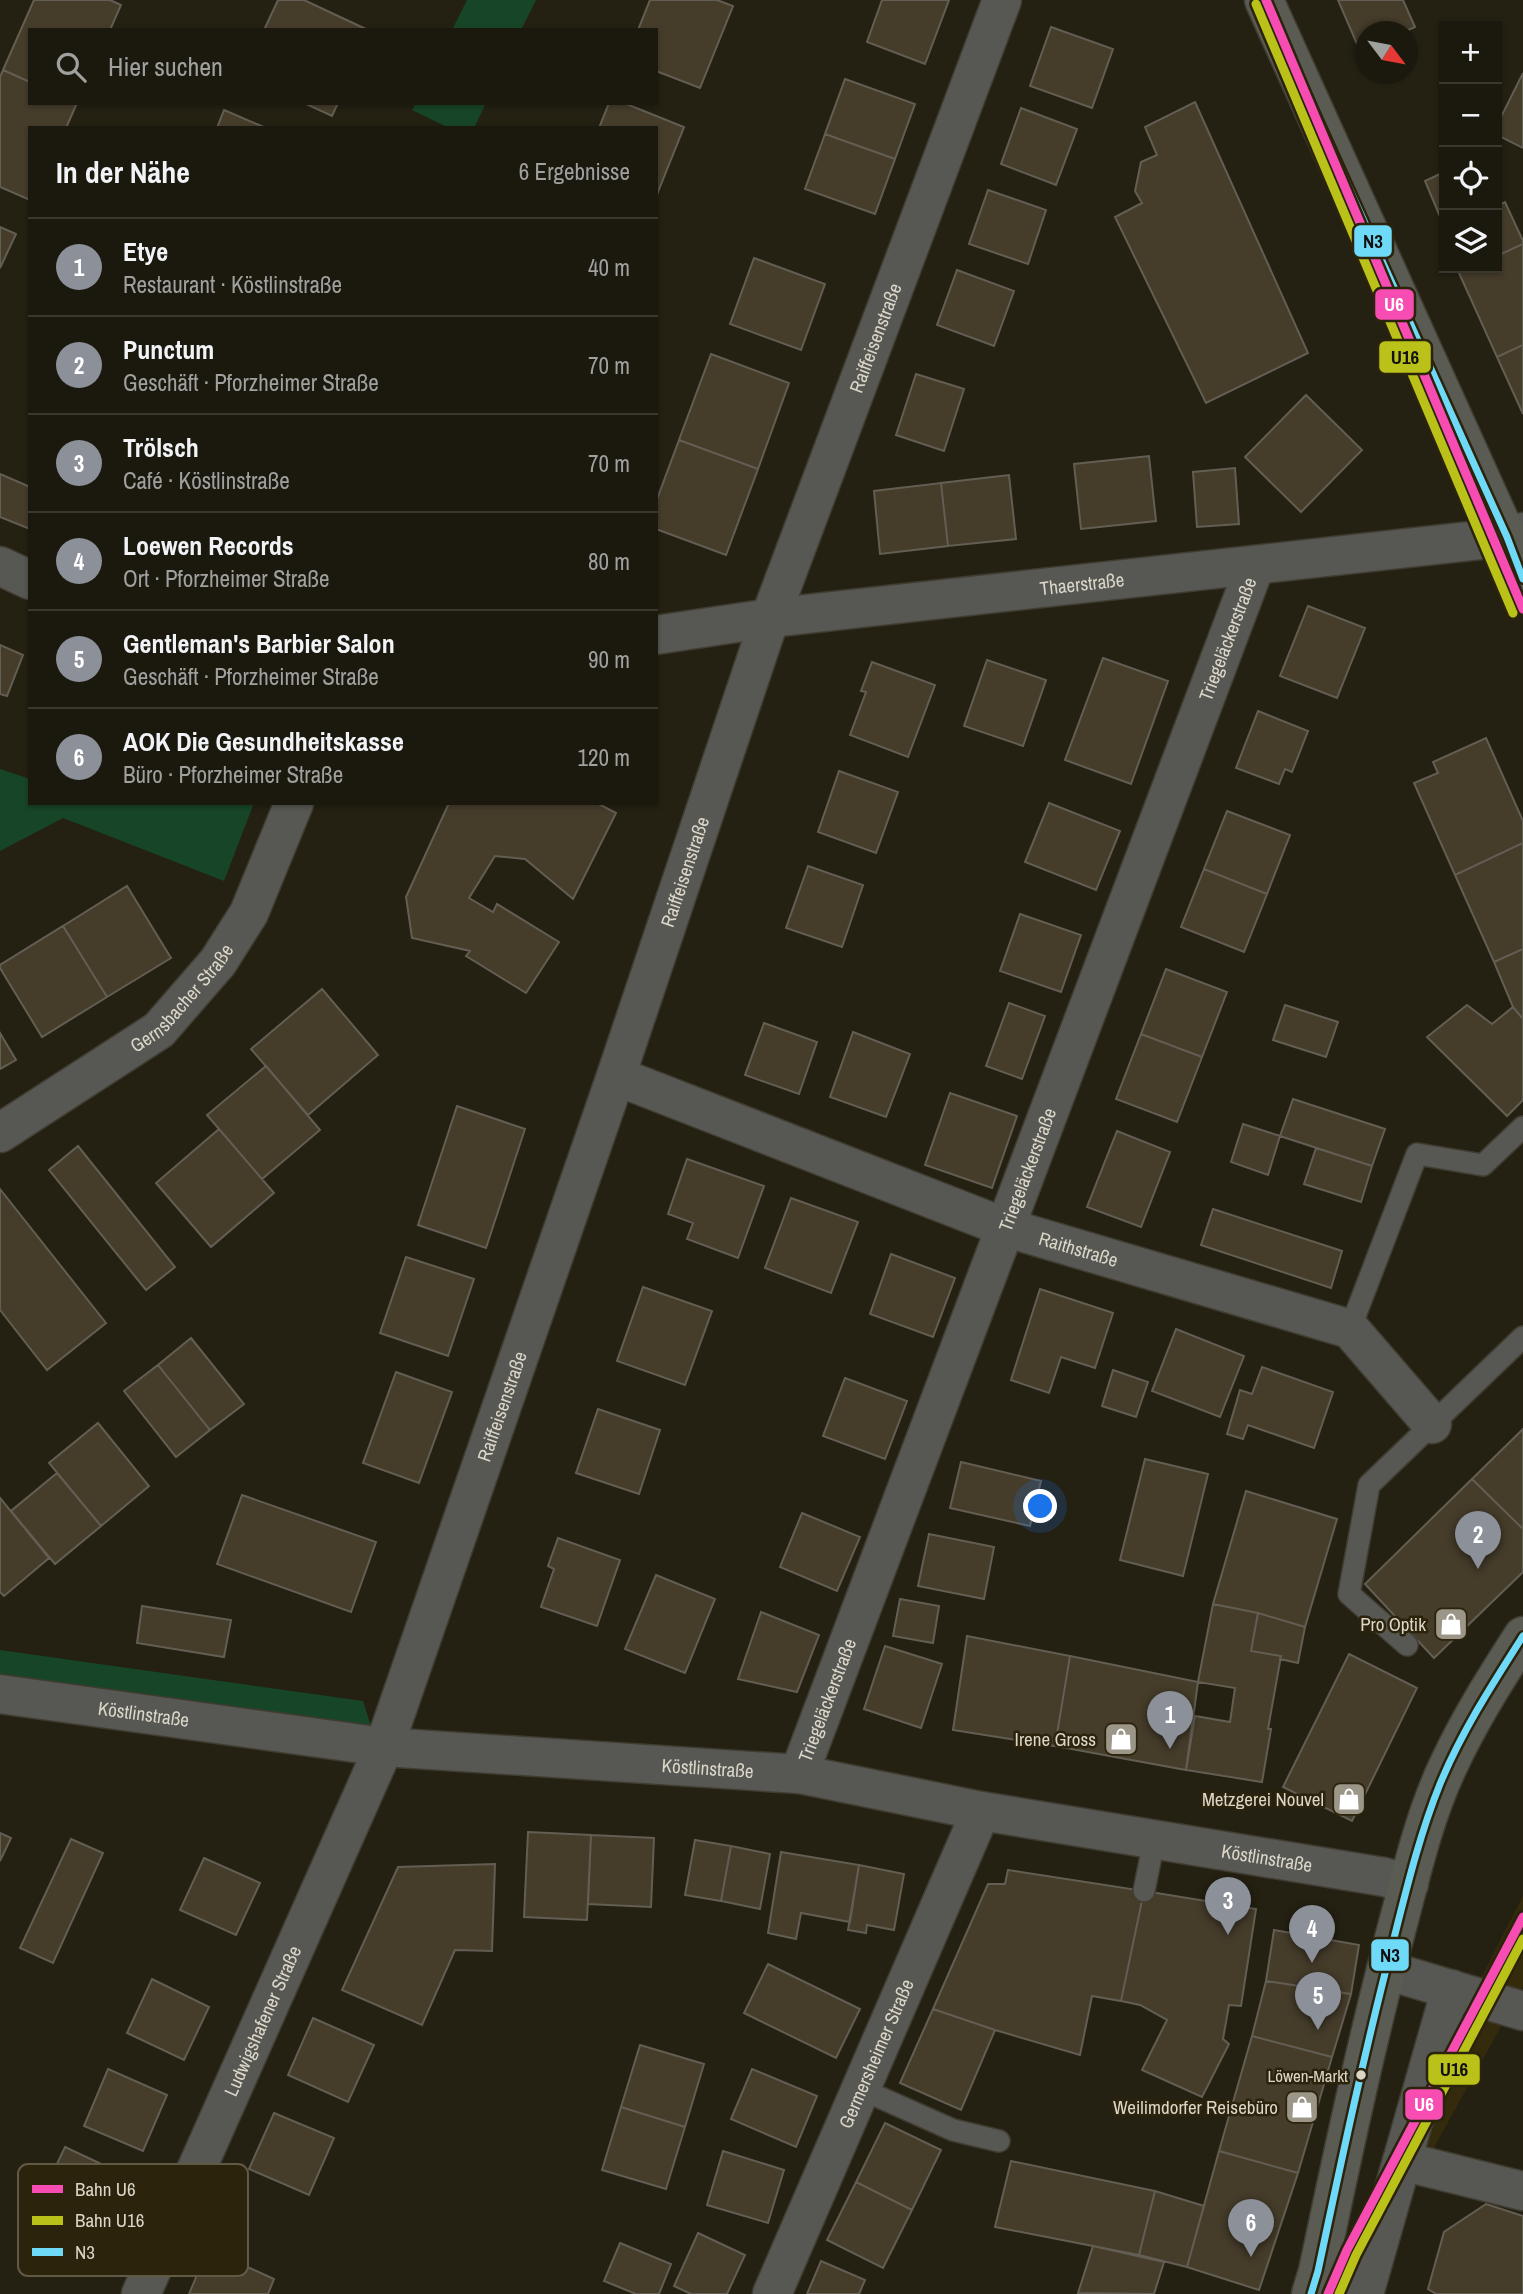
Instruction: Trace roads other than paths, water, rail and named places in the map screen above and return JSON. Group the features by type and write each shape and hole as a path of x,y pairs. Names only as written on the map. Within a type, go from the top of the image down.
{"main road":[{"path":"1264,0 1515,535 1523,579"},
{"path":"1311,2294 1357,2081 1409,1884 1447,1766 1478,1707 1523,1636"}],"street":[{"name":"Raiffeisenstraße","path":"384,1747 616,1076 770,618 1002,0"},
{"name":"Thaerstraße","path":"658,635 770,618 1515,535"},
{"path":"0,566 28,579"},
{"name":"Triegeläckerstraße","path":"799,1774 1255,566"},
{"name":"Gernsbacher Straße","path":"0,1133 159,1030 218,962 249,913 293,805"},
{"name":"Raithstraße","path":"616,1076 1004,1227 1350,1329"},
{"path":"1350,1329 1432,1424"},
{"name":"Köstlinstraße","path":"0,1694 384,1747 799,1774 981,1811 1365,1874 1409,1884"},
{"name":"Ludwigshafener Straße","path":"199,2164 384,1747"},
{"name":"Germersheimer Straße","path":"772,2294 981,1811"},
{"path":"1386,1970 1436,1979 1523,2011"},
{"path":"1364,2294 1402,2161 1436,1979"},
{"path":"1402,2161 1523,2191"},
{"name":"Ludwigshafener Straße","path":"141,2294 149,2276"}],"lane":[{"path":"1350,1329 1417,1154 1483,1165 1523,1126"},
{"path":"1407,1645 1349,1594 1369,1485 1523,1337"},
{"path":"1144,1891 1154,1841"},
{"path":"861,2089 953,2130 999,2141"}],"rail line":[{"name":"U6","path":"1266,0 1523,609"},
{"name":"U16","path":"1256,4 1513,613"},
{"name":"U6","path":"1328,2294 1347,2250 1523,1917"},
{"name":"U16","path":"1339,2294 1356,2255 1523,1939"}],"place":[{"name":"Punctum","path":"1478,1569"},
{"name":"Pro Optik","path":"1451,1624"},
{"name":"Irene Gross","path":"1121,1739"},
{"name":"Etye","path":"1170,1749"},
{"name":"Metzgerei Nouvel","path":"1349,1799"},
{"name":"Trölsch","path":"1228,1935"},
{"name":"Loewen Records","path":"1312,1963"},
{"name":"Gentleman's Barbier Salon","path":"1318,2030"},
{"name":"Löwen-Markt","path":"1361,2075"},
{"name":"Weilimdorfer Reisebüro","path":"1302,2107"},
{"name":"AOK Die Gesundheitskasse","path":"1251,2257"}]}
